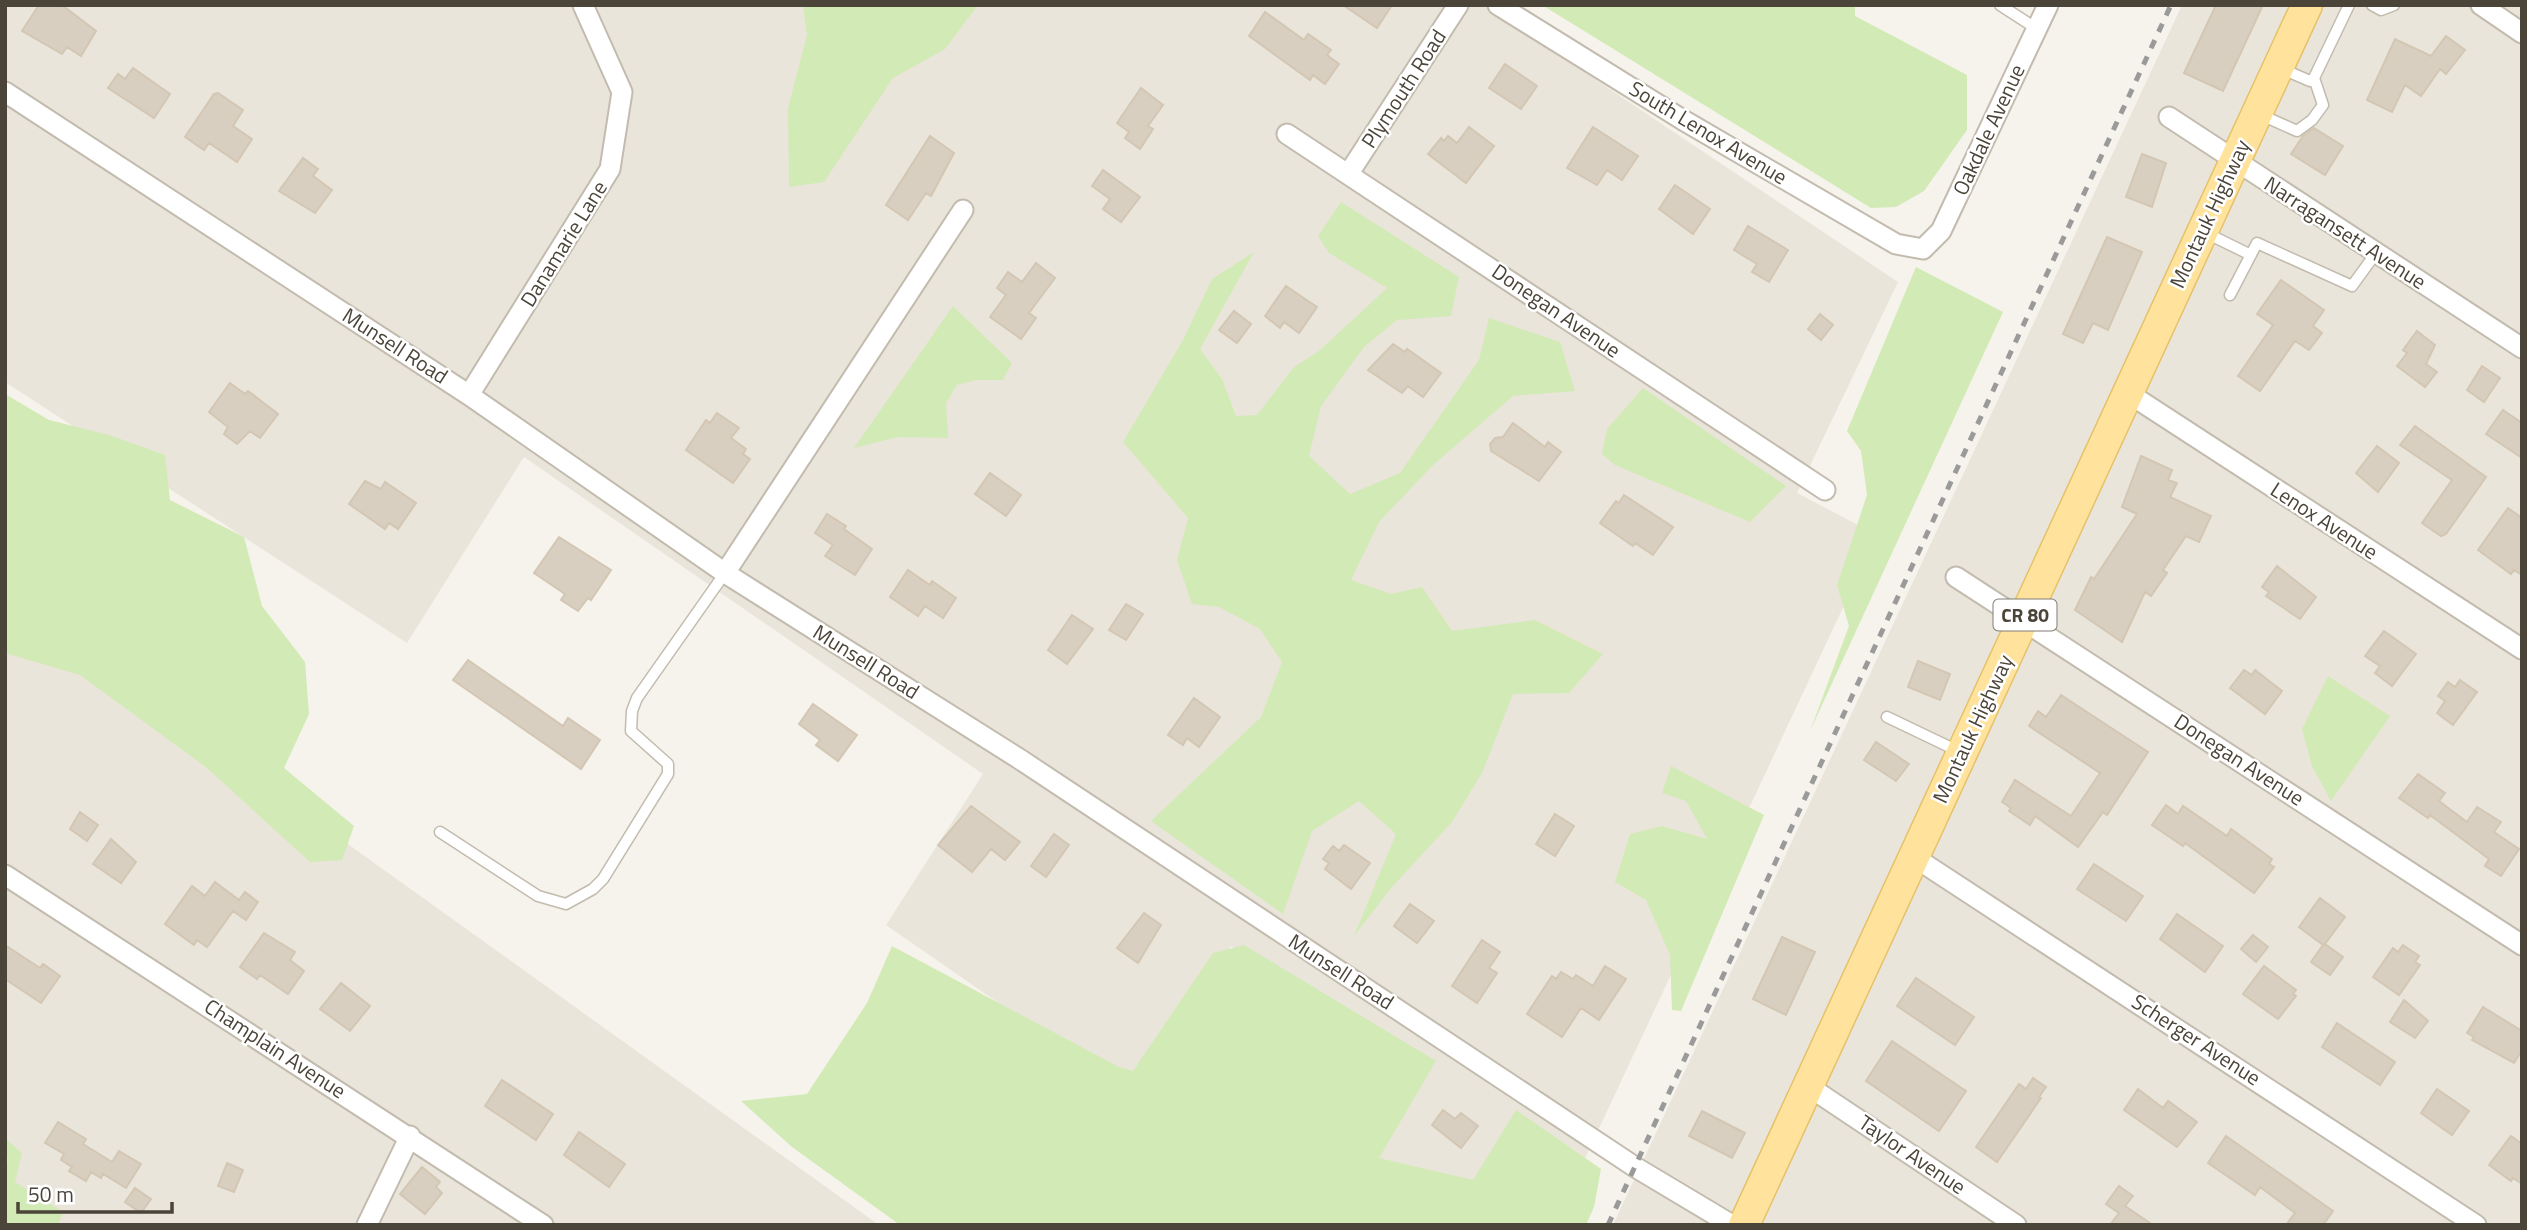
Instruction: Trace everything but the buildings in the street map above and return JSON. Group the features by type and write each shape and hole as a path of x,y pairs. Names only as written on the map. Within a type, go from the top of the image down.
{"main road":[{"name":"Montauk Highway","path":"1744,1225 2307,5"}],"street":[{"name":"Danamarie Lane","path":"469,395 610,169 622,92 583,5"},
{"name":"Plymouth Road","path":"1349,173 1458,5"},
{"name":"South Lenox Avenue","path":"1498,5 1683,120 1896,244 1923,250"},
{"name":"Oakdale Avenue","path":"1923,250 1941,231 2048,5"},
{"path":"2481,5 2522,33"},
{"name":"Munsell Road","path":"5,92 469,395 725,573 1026,763 1635,1167 1732,1225"},
{"name":"Narragansett Avenue","path":"2169,117 2522,348"},
{"name":"Donegan Avenue","path":"1287,134 1825,490"},
{"path":"725,573 964,210"},
{"name":"Lenox Avenue","path":"2127,393 2522,649"},
{"name":"Donegan Avenue","path":"1956,577 2522,945"},
{"name":"Scherger Avenue","path":"1914,857 2476,1225"},
{"name":"Champlain Avenue","path":"5,876 410,1136 543,1225"},
{"name":"Taylor Avenue","path":"1808,1086 2016,1225"},
{"path":"367,1225 410,1136"}],"lane":[{"path":"2000,5 2037,29"},
{"path":"2278,67 2310,81 2314,78 2348,5"},
{"path":"2372,5 2381,10 2394,5"},
{"path":"2257,113 2297,131 2312,120 2323,106 2314,78"},
{"path":"2202,231 2250,255"},
{"path":"2230,295 2257,243 2352,286 2376,253"},
{"path":"440,832 547,899 566,904 593,889 603,879 668,774 668,764 632,731 630,723 637,698 725,573"},
{"path":"1887,717 1962,753"}],"shaded area":[{"path":"5,5 1484,5 1898,282 1797,493 1877,535 1580,1169 1458,1225 1347,1150 1403,1060 1231,946 1134,1097 886,925 983,774 524,457 407,643 5,382"},
{"path":"2182,5 2522,5 2522,1225 1613,1225"},
{"path":"5,598 879,1225 5,1225"}],"green space":[{"path":"803,5 978,5 945,49 893,78 824,182 789,187 788,108 807,35"},
{"path":"1542,5 1855,5 1855,16 1967,75 1967,130 1924,191 1896,207 1871,208"},
{"path":"1341,202 1459,277 1451,316 1397,320 1364,347 1321,406 1309,456 1350,494 1400,473 1479,360 1489,318 1560,342 1575,391 1513,396 1433,465 1379,522 1351,580 1391,594 1422,587 1452,631 1535,620 1603,654 1569,693 1513,694 1482,773 1452,822 1392,887 1354,936 1396,834 1359,801 1312,831 1283,914 1151,821 1261,717 1282,662 1260,629 1219,607 1192,604 1177,560 1188,518 1123,442 1183,340 1212,279 1254,252 1200,349 1222,379 1236,416 1257,415 1294,367 1319,351 1387,288 1329,253 1318,236"},
{"path":"1916,267 2003,312 1810,731 1849,626 1837,585 1867,495 1861,451 1847,431"},
{"path":"953,306 1012,363 1003,380 976,380 957,385 946,403 948,438 898,437 854,448"},
{"path":"1643,388 1786,486 1750,522 1615,465 1602,454 1607,429"},
{"path":"5,394 49,420 109,435 165,455 170,500 244,537 262,606 305,662 309,714 284,768 354,826 342,860 310,862 207,768 80,675 5,653"},
{"path":"2328,676 2390,716 2331,801 2312,766 2302,729"},
{"path":"1671,766 1764,815 1681,1011 1672,1010 1670,955 1646,900 1615,882 1630,834 1662,826 1707,839 1686,801 1662,793"},
{"path":"1244,945 1436,1061 1379,1158 1473,1180 1516,1110 1601,1169 1594,1207 1586,1225 900,1225 792,1147 741,1101 807,1094 867,1003 892,946 1119,1067 1133,1071 1213,953"},
{"path":"5,1138 22,1153 15,1182 63,1212 58,1225 5,1225 5,1167 8,1161"}],"railway":[{"path":"1608,1225 2171,5"}]}
